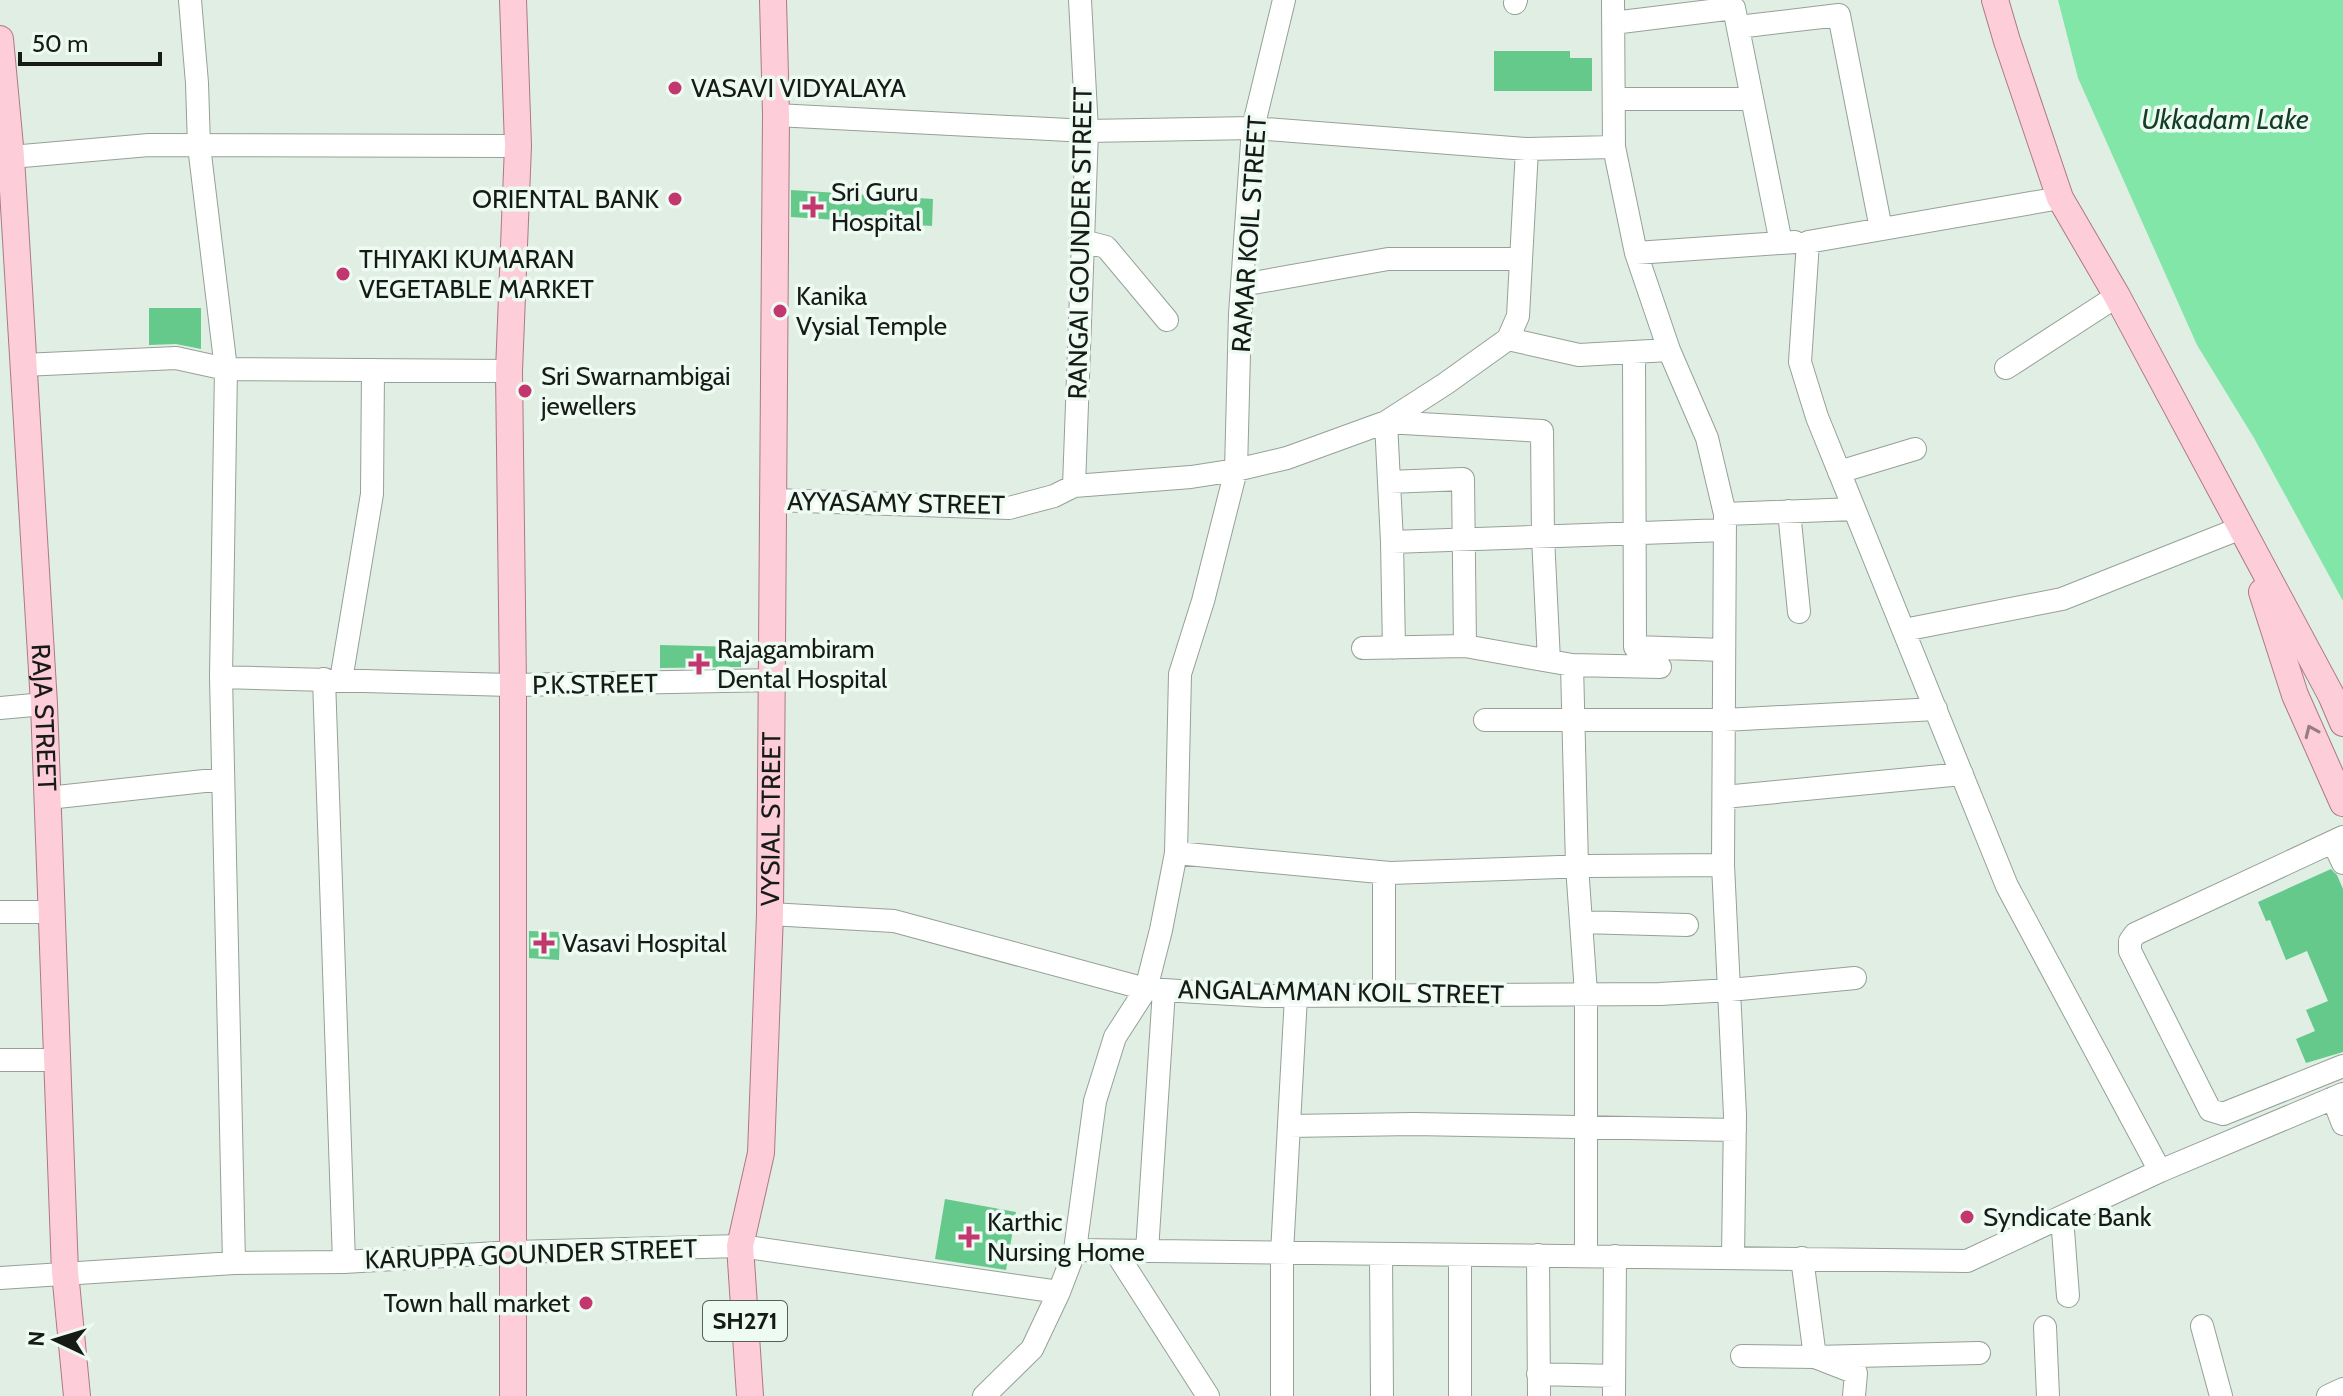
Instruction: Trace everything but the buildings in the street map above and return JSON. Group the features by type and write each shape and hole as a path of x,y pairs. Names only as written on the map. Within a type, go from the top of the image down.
{"main road":[{"path":"513,0 518,146 509,371 513,685 513,1396"},
{"name":"VYSIAL STREET","path":"750,1396 740,1246 761,1153 770,914 776,115 773,0"},
{"path":"1995,0 2060,198 2117,296 2331,695 2343,723"},
{"name":"RAJA STREET","path":"0,39 11,157 44,704 65,1272 77,1396"},
{"path":"2241,528 2295,695 2343,803"}],"street":[{"path":"190,0 199,146 226,369 221,677 234,1263"},
{"name":"RANGAI GOUNDER STREET","path":"1074,486 1087,131 1080,0"},
{"name":"RAMAR KOIL STREET","path":"1155,990 1161,930 1176,853 1180,674 1203,601 1236,470 1242,285 1253,128 1284,0"},
{"path":"1613,0 1614,147 1636,253 1669,350 1707,438 1725,522 1723,865 1735,1130 1733,1257"},
{"path":"1613,23 1735,11 1839,15 1881,229"},
{"path":"1735,11 1781,243"},
{"path":"1614,99 1752,99"},
{"path":"776,115 1087,131 1253,128 1527,149 1614,147"},
{"path":"11,157 149,145 518,146"},
{"path":"1527,149 1518,316 1508,339 1579,355 1669,350"},
{"path":"1636,253 1808,242 2060,198"},
{"path":"1083,241 1106,247 1167,320"},
{"path":"1808,242 1800,362 1817,417 2007,886 2160,1171"},
{"path":"1242,285 1388,259 1521,259"},
{"path":"2006,368 2117,296"},
{"name":"AYYASAMY STREET","path":"774,500 1009,508 1054,496 1074,486 1191,477 1236,470 1287,458 1386,422 1508,339"},
{"path":"1634,352 1635,647 1724,650"},
{"path":"23,365 176,358 226,369 509,371"},
{"path":"344,1262 333,679 372,494 373,370"},
{"path":"1394,648 1386,422 1542,431 1549,661"},
{"path":"1839,472 1915,449"},
{"path":"1389,482 1463,479 1465,646"},
{"path":"1392,542 1636,534 1789,511 1854,509"},
{"path":"1789,511 1799,612"},
{"path":"1904,630 2062,599 2241,528"},
{"path":"1363,648 1465,646 1572,665 1660,667"},
{"path":"1572,665 1577,866 1586,993 1586,1256"},
{"name":"P.K.STREET","path":"221,677 513,685 773,680"},
{"path":"0,708 44,704"},
{"path":"1485,720 1724,720 1936,709"},
{"path":"1724,797 1962,774"},
{"path":"48,798 223,779"},
{"path":"2343,863 2338,840 2135,934 2130,941 2130,951 2210,1110 2215,1113 2223,1114 2343,1066"},
{"path":"1176,853 1384,873 1577,866 1723,865"},
{"path":"1384,873 1384,996"},
{"path":"0,912 52,912"},
{"name":"ANGALAMMAN KOIL STREET","path":"770,914 894,921 1155,990 1296,996 1660,994 1855,978"},
{"path":"1581,922 1687,925"},
{"path":"984,1396 1032,1349 1059,1292 1075,1250 1095,1101 1115,1037 1155,990"},
{"path":"1147,1251 1155,990"},
{"path":"1282,1396 1282,1253 1296,996"},
{"path":"0,1060 56,1060"},
{"path":"1075,1250 1967,1261 2160,1171 2338,1096 2343,1124"},
{"path":"1289,1126 1413,1124 1735,1130"},
{"path":"2062,1217 2068,1296"},
{"name":"KARUPPA GOUNDER STREET","path":"0,1278 234,1263 344,1262 514,1252 740,1246 1059,1292"},
{"path":"1115,1251 1208,1396"},
{"path":"1381,1254 1382,1396"},
{"path":"1460,1255 1460,1396"},
{"path":"1538,1255 1538,1385 1614,1386 1615,1256"},
{"path":"1802,1258 1815,1357"},
{"path":"2202,1326 2221,1396"},
{"path":"2045,1327 2048,1396"},
{"path":"1742,1356 1979,1353"},
{"path":"1815,1357 1856,1373 1854,1396"},
{"path":"2328,1396 2343,1389"}],"water":[{"name":"Ukkadam Lake","path":"2058,0 2343,0 2343,601 2254,438 2197,345 2078,78"}],"place":[{"name":"VASAVI VIDYALAYA","path":"675,88"},
{"name":"ORIENTAL BANK","path":"675,199"},
{"name":"Sri Guru Hospital","path":"813,207"},
{"name":"THIYAKI KUMARAN VEGETABLE MARKET","path":"343,274"},
{"name":"Kanika Vysial Temple","path":"780,311"},
{"name":"Sri Swarnambigai jewellers","path":"525,391"},
{"name":"Rajagambiram Dental Hospital","path":"699,664"},
{"name":"Vasavi Hospital","path":"544,943"},
{"name":"Syndicate Bank","path":"1967,1217"},
{"name":"Karthic Nursing Home","path":"969,1237"},
{"name":"Town hall market","path":"586,1303"}]}
